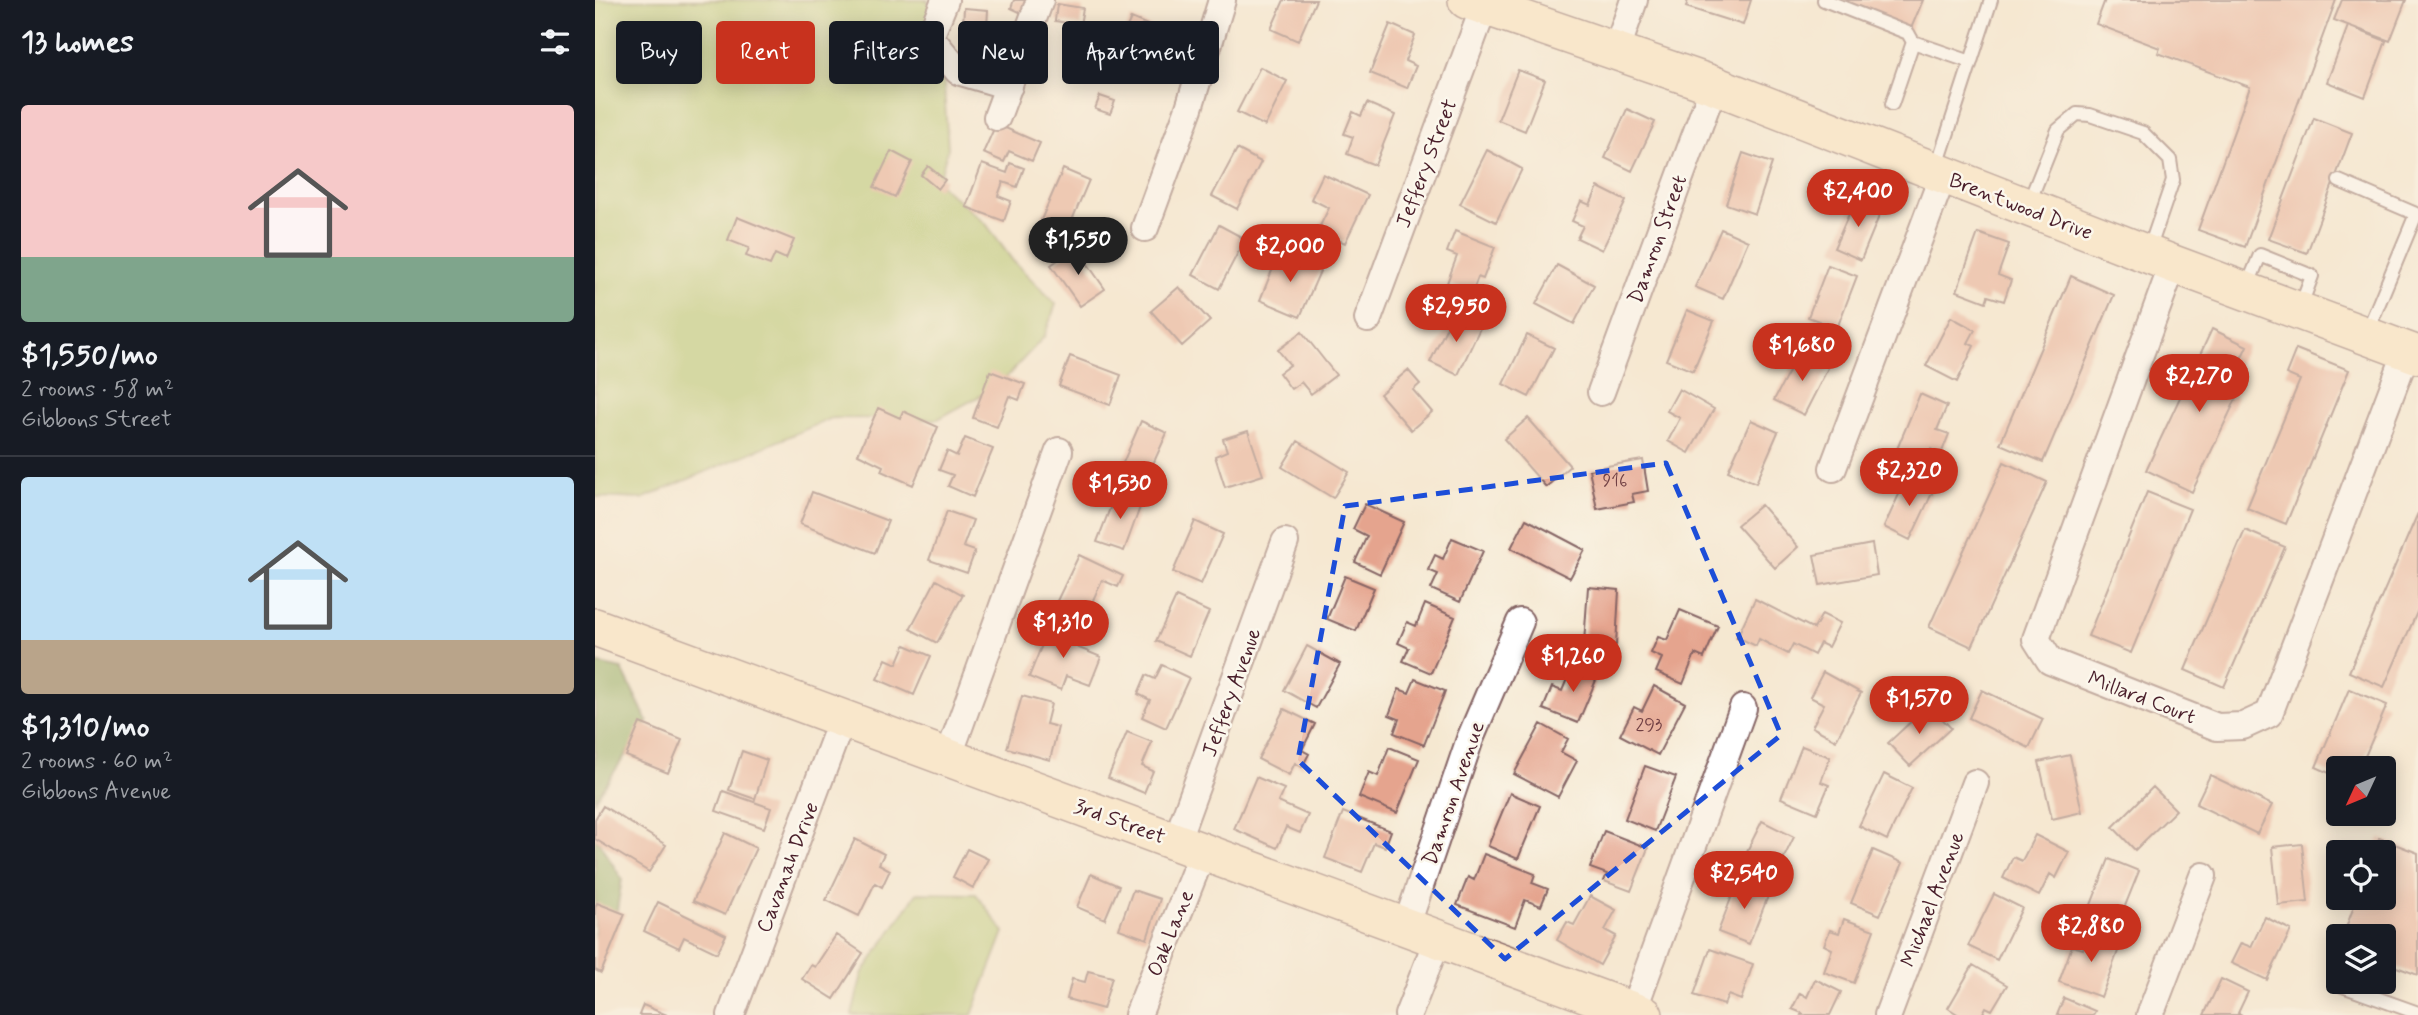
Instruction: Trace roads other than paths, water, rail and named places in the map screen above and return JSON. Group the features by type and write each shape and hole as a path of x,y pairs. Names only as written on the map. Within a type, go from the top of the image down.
{"street":[{"path":"944,0 930,37 958,71 1009,86"},
{"path":"997,117 1040,0"},
{"path":"1145,228 1189,108 1222,0"},
{"path":"1616,52 1634,0"},
{"name":"Brentwood Drive","path":"1493,5 1616,52 1714,85 2027,208 2412,353"},
{"name":"Jeffery Street","path":"1368,319 1493,5"},
{"name":"Damron Street","path":"1601,392 1714,85"},
{"path":"1833,468 1939,174"},
{"name":"Millard Court","path":"2160,259 2036,639 2050,661 2217,727 2243,726 2269,714 2412,353"},
{"path":"948,758 1059,451"},
{"name":"Jeffery Avenue","path":"1190,847 1285,542"},
{"name":"Damron Avenue","path":"1408,1015 1422,933 1470,739 1520,622"},
{"name":"3rd Street","path":"595,627 1422,933 1594,1002 1639,1013"},
{"path":"1639,1013 1743,708"},
{"name":"Cavanah Drive","path":"731,1015 842,719"},
{"name":"Michael Avenue","path":"1888,1015 1975,783"},
{"name":"Oak Lane","path":"1138,1015 1190,847"},
{"path":"2150,1015 2203,876"}],"lane":[{"path":"1824,0 1908,33 1913,42 1971,62"},
{"path":"1939,174 1991,0"},
{"path":"1892,104 1913,42"},
{"path":"2027,208 2058,130 2077,114 2090,114 2143,133 2170,160 2173,180 2160,259"},
{"path":"2339,181 2416,214 2366,335"},
{"path":"2365,994 2418,1013"}]}
